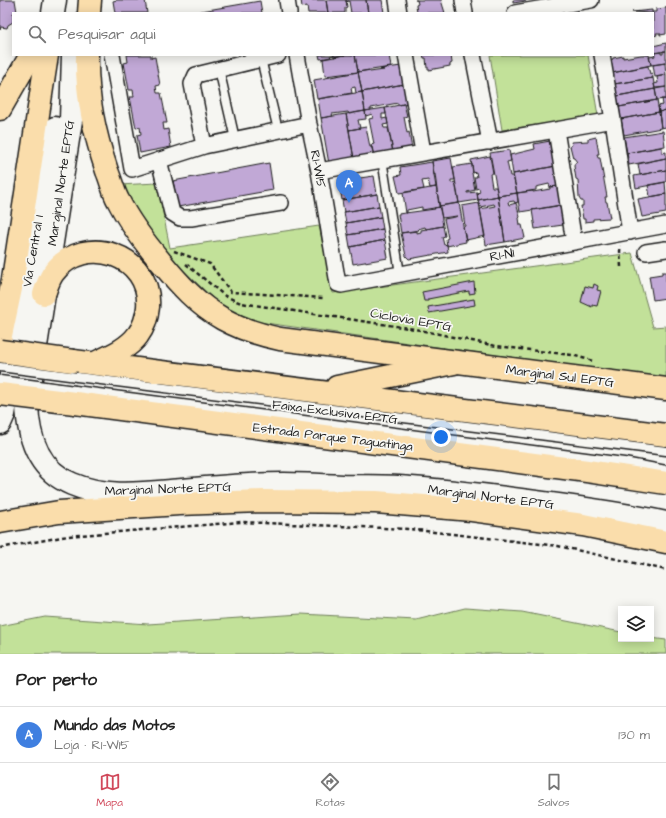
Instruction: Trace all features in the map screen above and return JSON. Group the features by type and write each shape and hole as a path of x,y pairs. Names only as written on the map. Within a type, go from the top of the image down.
{"main road":[{"path":"53,12 55,0"},
{"path":"81,12 84,0"},
{"path":"89,12 90,0"},
{"path":"0,109 31,56"},
{"path":"0,340 13,279 47,56"},
{"name":"Marginal Norte EPTG","path":"72,56 71,120 27,404 28,422 32,440 39,456 47,468 59,478 71,484 106,494 149,493 219,487 283,484 397,487 570,506 666,523"},
{"name":"Via Central 1","path":"0,423 4,414 56,118 72,56"},
{"name":"Marginal Sul EPTG","path":"87,56 86,78 93,120 101,152 118,200 150,248 170,273 190,294 208,309 224,319 260,334 280,339 454,363 666,389"},
{"path":"0,251 13,279"},
{"path":"0,351 75,369 95,363 130,344 144,325 148,314 147,290 143,280 136,270 127,262 112,254 94,251 82,253 72,257 58,268 48,282 44,294"},
{"path":"95,363 666,435"},
{"path":"320,391 454,363"},
{"name":"Estrada Parque Taguatinga","path":"0,394 75,397 666,483"},
{"name":"Marginal Norte EPTG","path":"0,522 65,512 179,504 264,501 376,502 472,510 583,525 666,542"}],"street":[{"path":"287,0 290,12"},
{"path":"397,0 399,12"},
{"path":"462,0 465,12"},
{"path":"521,12 592,0 594,12"},
{"path":"112,56 132,168 204,146 309,124"},
{"path":"204,146 192,84 196,75 274,56"},
{"name":"R1-W15","path":"297,56 319,170 338,284"},
{"path":"406,56 423,152"},
{"path":"473,56 490,142"},
{"path":"602,56 613,120 627,232"},
{"path":"319,170 613,120"},
{"path":"556,130 574,242"},
{"path":"159,160 172,213 180,218 192,218 281,203"},
{"name":"R1-N1","path":"338,284 666,226"},
{"path":"646,252 666,249"}],"lane":[{"path":"261,59 278,130"},
{"path":"219,69 235,139"},
{"path":"382,159 400,274"},
{"name":"Faixa Exclusiva EPTG","path":"0,367 75,369 666,451"},
{"name":"Faixa Exclusiva EPTG","path":"0,380 75,397 624,462 666,470"}],"path":[{"path":"621,267 620,251 627,232"},
{"name":"Ciclovia EPTG","path":"323,298 231,292 210,264 169,249 225,296 241,303 415,329 496,346 572,355 594,361"},
{"path":"0,548 68,536 241,522 408,529 542,544 558,546 666,570"}],"green space":[{"path":"490,56 588,56 598,116 502,130"},
{"path":"157,183 170,248 319,226 333,293 632,253 653,327 666,326 666,379 251,321 218,303 147,236 119,185"},
{"path":"465,608 522,612 618,631 618,642 654,642 654,638 666,640 666,654 0,654 0,626 45,617 148,624 301,614 416,620"}],"building":[{"path":"0,0 15,0 17,12 12,12 12,23 8,25 7,28 1,27 0,30"},
{"path":"145,0 147,12 115,12 113,1"},
{"path":"301,0 326,0 328,12 308,12 307,6 302,7"},
{"path":"326,0 346,0 347,7 345,8 345,12 328,12"},
{"path":"346,0 366,0 368,12 351,12 349,1 346,2"},
{"path":"366,0 382,0 384,12 368,12"},
{"path":"417,0 441,0 445,12 417,12 416,5 418,4"},
{"path":"513,0 526,0 526,1 513,3"},
{"path":"260,1 262,12 196,12"},
{"path":"666,8 666,34 660,35 660,33 656,33 657,35 654,36 654,12 656,12 656,9"},
{"path":"652,10 652,12 632,12"},
{"path":"666,43 666,51 654,53 654,46"},
{"path":"663,51 666,51 666,63 651,65 649,57 655,56 654,53 661,52 661,54 663,54"},
{"path":"127,56 155,57 160,85 156,86 157,93 161,93 167,123 163,123 164,130 168,129 171,147 140,153 137,135 141,134 140,127 136,128 130,97 134,97 133,90 129,90 124,63 128,62"},
{"path":"319,56 331,57 320,59"},
{"path":"340,56 355,56 358,72 325,76 323,59"},
{"path":"355,56 389,56 391,67 358,72"},
{"path":"423,56 451,56 452,63 450,66 429,70 429,68 427,68 426,58"},
{"path":"623,56 623,58 649,56 651,65 612,73 610,60"},
{"path":"665,63 666,75 655,77 653,65"},
{"path":"401,66 404,84 362,92 358,72 369,70 370,72"},
{"path":"648,66 650,74 652,73 653,78 614,84 612,73"},
{"path":"358,72 362,92 356,93 355,87 351,88 352,93 317,99 314,80"},
{"path":"666,75 666,87 655,88 654,84 658,83 657,77"},
{"path":"653,78 655,89 617,96 614,84"},
{"path":"404,84 408,103 398,105 398,103 371,108 371,110 365,111 362,92"},
{"path":"666,87 666,99 657,100 655,89"},
{"path":"655,89 657,100 619,107 617,96"},
{"path":"362,92 365,111 349,114 348,112 332,114 333,116 321,118 318,99"},
{"path":"662,99 666,99 666,110 659,112 658,106 663,105"},
{"path":"657,100 659,112 621,119 619,107"},
{"path":"404,104 407,116 404,117 407,133 409,132 412,149 393,152 385,108"},
{"path":"385,108 386,114 382,114 382,119 387,118 388,124 383,125 384,128 388,128 393,152 374,156 371,145 374,144 369,119 373,118 372,114 366,116 365,111"},
{"path":"666,110 666,127 661,128 659,112"},
{"path":"365,111 366,119 358,120 360,128 349,130 346,114"},
{"path":"659,112 661,128 624,135 621,119"},
{"path":"346,114 354,159 329,164 321,118"},
{"path":"366,127 370,147 372,147 374,156 354,159 349,130"},
{"path":"663,131 665,146 627,153 624,137"},
{"path":"596,137 599,154 597,154 598,158 600,158 607,197 605,197 610,218 593,219 593,221 585,222 585,219 583,219 581,206 583,206 583,201 579,198 578,180 576,179 574,166 577,162 573,158 570,146 572,145 571,142 588,141 588,139"},
{"path":"550,141 556,166 513,174 510,155 535,149 534,144"},
{"path":"662,147 662,153 666,152 666,158 629,165 627,153"},
{"path":"509,150 511,161 507,162 510,176 513,176 517,193 498,196 490,153"},
{"path":"490,156 493,173 490,174 492,187 496,187 498,196 478,200 477,193 480,192 479,188 476,189 474,177 477,177 476,172 473,173 471,160"},
{"path":"451,158 455,180 451,180 451,183 455,182 459,203 439,206 432,161"},
{"path":"666,158 666,170 640,175 638,164"},
{"path":"432,162 436,187 430,188 428,180 422,181 424,189 399,193 395,176 401,175 400,167"},
{"path":"269,163 273,190 178,207 173,181"},
{"path":"472,164 475,190 467,193 477,192 478,200 459,203 453,167"},
{"path":"556,166 559,186 550,187 549,184 536,187 536,190 517,193 513,174"},
{"path":"666,170 666,182 636,188 634,176"},
{"path":"374,176 377,194 342,200 339,181"},
{"path":"665,182 666,194 650,197 648,185"},
{"path":"559,186 563,205 520,212 517,193 533,192"},
{"path":"436,187 440,207 422,210 422,207 407,210 406,213 403,193"},
{"path":"517,193 518,202 508,202 509,205 516,203 520,217 520,225 522,225 525,238 505,242 498,196"},
{"path":"377,194 379,206 344,212 342,200"},
{"path":"666,194 666,213 642,217 638,199"},
{"path":"498,196 505,242 486,245 480,209 495,206 494,204 480,207 478,200"},
{"path":"459,203 466,242 447,246 446,239 448,238 444,219 457,216 442,218 439,206"},
{"path":"479,203 485,236 466,240 463,227 465,226 462,206"},
{"path":"560,205 563,225 535,229 532,210"},
{"path":"379,206 381,217 346,223 344,212"},
{"path":"440,207 443,226 426,229 425,227 418,229 419,230 401,233 398,214"},
{"path":"381,217 383,229 348,235 346,223"},
{"path":"443,226 445,236 442,237 444,245 447,244 448,252 409,259 406,256 401,233 417,231 417,233 421,232 421,230"},
{"path":"383,229 385,240 350,247 348,235"},
{"path":"385,240 388,258 353,264 350,247"},
{"path":"662,272 666,272 666,298 653,300 649,276 662,274"},
{"path":"474,282 475,293 469,294 469,291 424,301 422,292"},
{"path":"594,284 598,286 597,290 601,291 597,306 592,305 592,307 581,302 585,286 593,288"},
{"path":"474,299 475,305 429,313 428,307"}],"place":[{"name":"Mundo das Motos","path":"349,203"}]}
